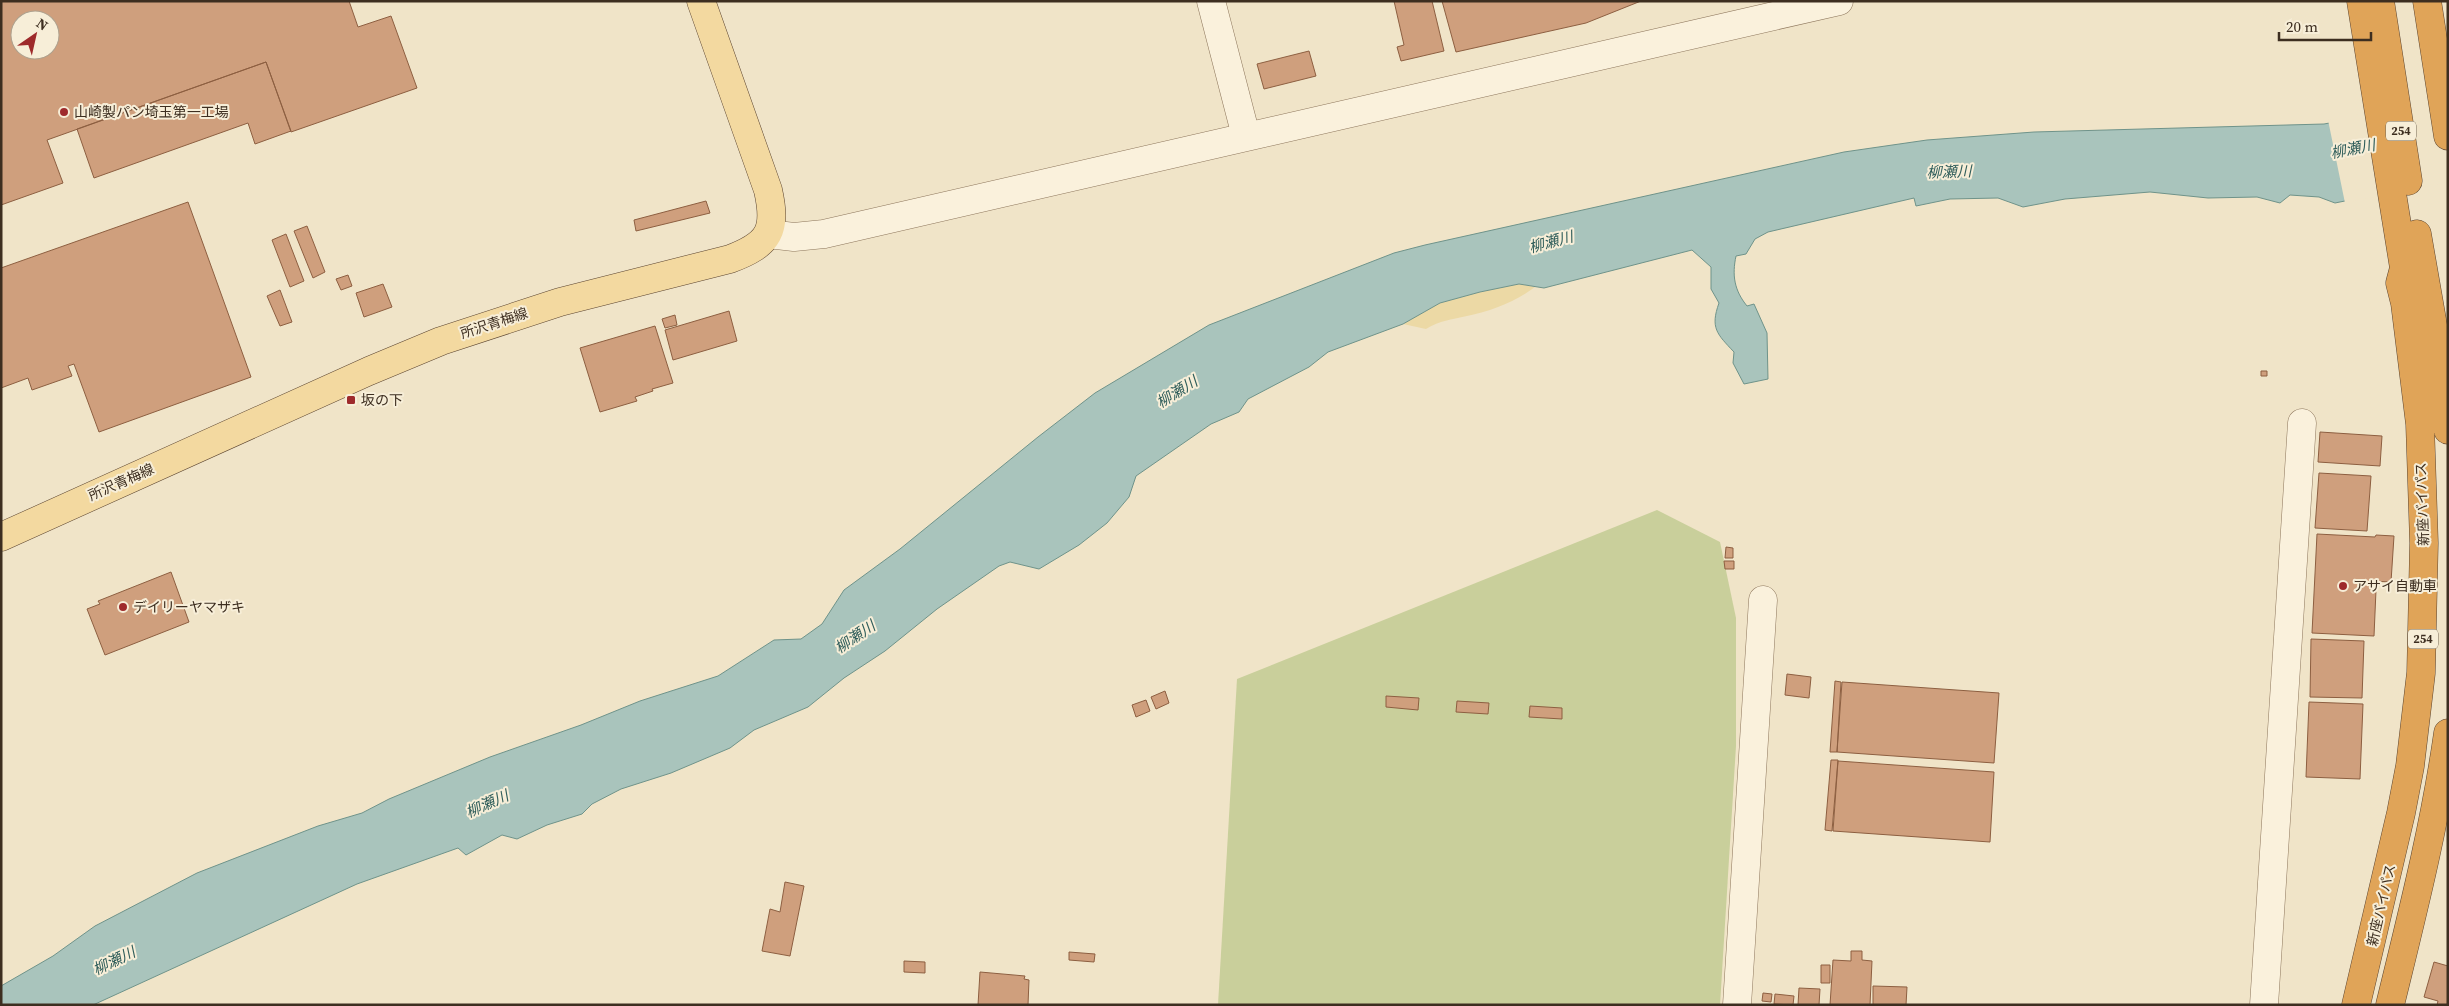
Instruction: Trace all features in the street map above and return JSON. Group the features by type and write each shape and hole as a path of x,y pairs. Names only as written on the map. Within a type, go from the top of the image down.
{"highway":[{"name":"新座バイパス","path":"2356,1005 2391,862 2405,794 2422,654 2424,543 2420,424 2405,303 2404,271 2380,1"},
{"path":"2427,1 2448,136"},
{"path":"2349,6 2404,271"},
{"name":"新座バイパス","path":"2404,271 2444,383 2448,430"},
{"path":"2390,1005 2427,852 2440,789 2448,733"}],"main road":[{"path":"701,1 768,190 773,217 768,234"},
{"name":"所沢青梅線","path":"1,537 369,371 441,341 560,302 730,259 752,249 768,234"}],"street":[{"path":"1211,1 1246,136"},
{"path":"768,234 794,237 824,234 1839,1"},
{"path":"2264,1005 2302,423"},
{"path":"1737,1005 1763,600"}],"green space":[{"path":"1657,510 1720,542 1736,618 1736,746 1720,1005 1218,1005 1237,679"}],"sand":[{"path":"1519,284 1535,287 1494,309 1441,322 1426,329 1403,324 1440,303"}],"water":[{"name":"柳瀬川","path":"2411,108 2448,180 2335,203 2319,197 2290,195 2280,203 2257,197 2208,198 2150,192 2065,199 2023,207 1998,198 1950,199 1916,206 1914,198 1768,232 1755,239 1746,254 1736,256 1734,276 1739,294 1747,306 1754,304 1767,333 1768,379 1744,384 1733,363 1734,352 1719,335 1715,325 1719,303 1711,289 1711,267 1692,250 1544,288 1519,284 1440,303 1403,324 1328,352 1309,367 1248,399 1239,412 1211,424 1136,476 1129,497 1107,523 1079,545 1039,569 1010,562 999,566 937,609 885,651 844,678 808,707 754,730 730,748 671,773 621,789 592,804 582,814 547,825 517,839 502,835 466,855 458,848 357,884 93,1005 1,1005 1,986 53,956 95,926 197,873 318,826 362,813 389,799 490,757 581,725 640,701 718,676 774,640 801,639 822,624 844,590 900,549 1095,393 1209,325 1394,253 1844,152 1927,140 2034,132 2324,124"}],"pier":[{"path":"2448,96 2448,182 2345,203 2328,120 2410,106"}],"building":[{"name":"山崎製パン埼玉第一工場","path":"1,1 349,1 358,27 391,16 417,88 291,132 266,62 47,140 63,183 1,205"},
{"path":"1394,1 1432,1 1444,51 1401,61 1397,47 1404,45"},
{"path":"1442,1 1641,1 1586,23 1456,52"},
{"path":"1309,51 1316,76 1264,89 1257,64"},
{"path":"266,62 291,131 255,144 248,123 94,178 77,129"},
{"path":"706,201 710,213 636,231 634,220"},
{"path":"188,202 251,377 99,432 74,364 68,366 72,376 32,390 28,378 1,388 1,268"},
{"path":"307,226 325,272 313,278 294,231"},
{"path":"286,234 304,281 290,287 272,240"},
{"path":"348,275 352,286 341,290 336,279"},
{"path":"383,284 392,307 364,317 356,293"},
{"path":"280,290 292,322 280,326 267,296"},
{"path":"729,311 737,341 673,360 665,330"},
{"path":"675,315 677,325 665,328 662,319"},
{"path":"655,326 673,383 652,389 653,391 635,397 637,401 600,412 580,348"},
{"path":"2261,371 2267,371 2267,376 2261,376"},
{"path":"2320,432 2382,436 2380,466 2318,462"},
{"path":"2319,473 2371,476 2367,531 2315,528"},
{"name":"アサイ自動車","path":"2317,534 2394,536 2391,582 2371,581 2371,590 2376,590 2374,636 2312,633"},
{"path":"1726,547 1733,548 1733,558 1725,558"},
{"path":"1724,561 1734,561 1734,569 1725,569"},
{"path":"171,572 189,622 105,655 87,609 100,604 98,601"},
{"path":"2311,639 2364,641 2362,698 2310,697"},
{"path":"1787,674 1811,677 1809,698 1785,695"},
{"path":"1835,681 1841,682 1837,752 1830,752"},
{"path":"1842,682 1999,693 1994,763 1837,752"},
{"path":"1165,691 1169,703 1156,709 1151,697"},
{"path":"1386,696 1419,698 1418,710 1386,707"},
{"path":"1146,700 1150,711 1136,717 1132,705"},
{"path":"1457,701 1489,703 1488,714 1456,712"},
{"path":"2309,702 2363,704 2360,779 2306,777"},
{"path":"1530,706 1562,708 1562,719 1529,717"},
{"path":"1831,760 1838,760 1832,831 1825,830"},
{"path":"1838,761 1994,772 1990,842 1833,831"},
{"path":"785,882 804,886 790,956 762,951 770,909 780,912"},
{"path":"1851,951 1862,951 1862,960 1872,961 1870,1005 1830,1005 1833,960 1851,961"},
{"path":"1069,952 1095,954 1094,962 1069,960"},
{"path":"904,961 925,962 925,973 904,972"},
{"path":"2434,962 2448,966 2448,1005 2437,1005 2438,1001 2424,997"},
{"path":"1821,965 1830,965 1830,983 1821,983"},
{"path":"980,972 1025,976 1024,979 1029,980 1028,1005 978,1005"},
{"path":"1873,986 1907,987 1906,1005 1873,1005"},
{"path":"1799,988 1820,989 1819,1005 1798,1005"},
{"path":"1763,993 1772,994 1771,1002 1762,1001"},
{"path":"1775,994 1794,996 1793,1005 1774,1004"}],"place":[{"name":"山崎製パン埼玉第一工場","path":"64,112"},
{"name":"坂の下","path":"351,400"},
{"name":"アサイ自動車","path":"2343,586"},
{"name":"デイリーヤマザキ","path":"123,607"}]}
